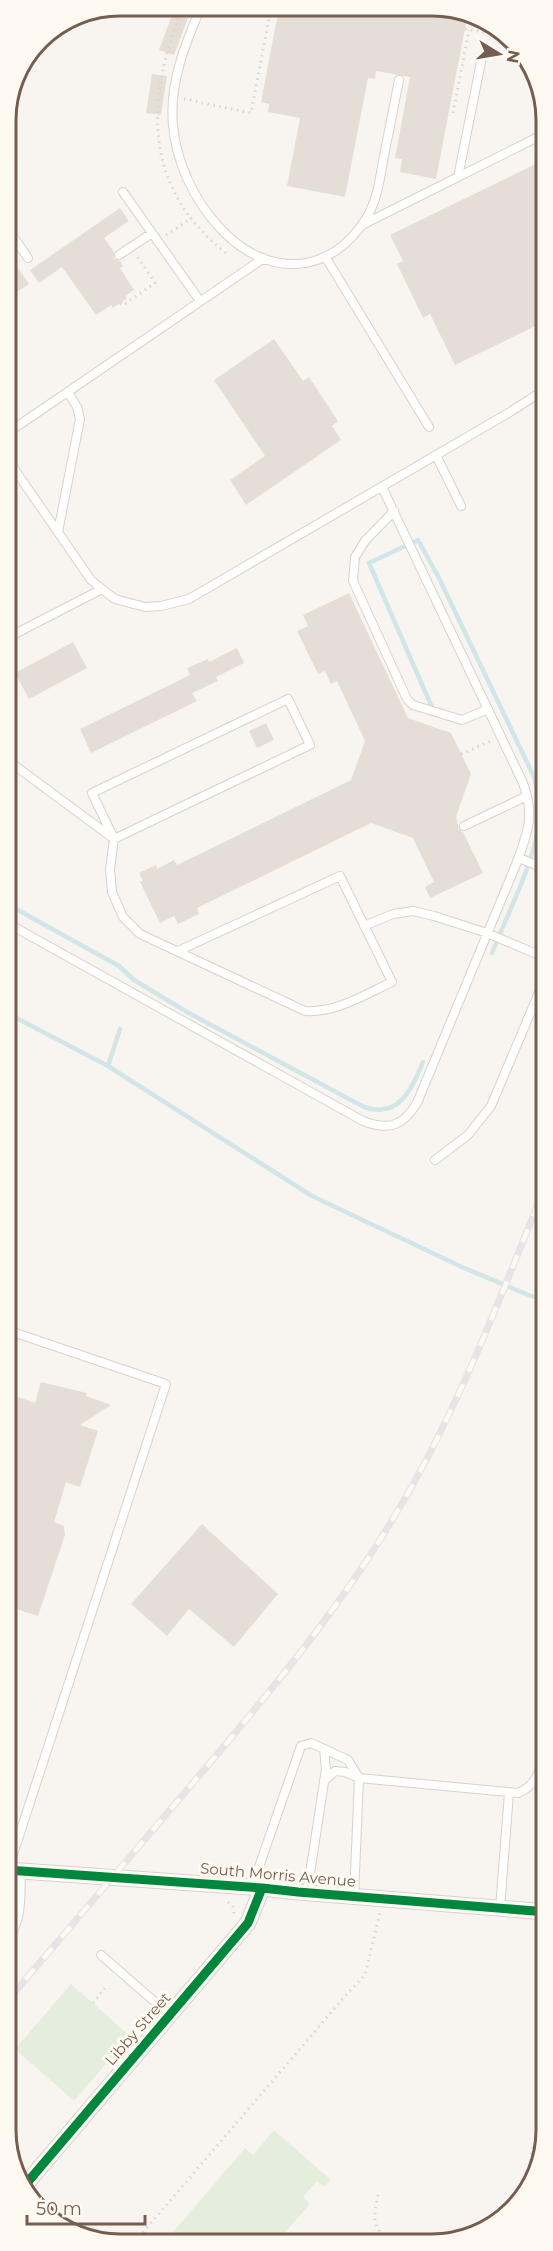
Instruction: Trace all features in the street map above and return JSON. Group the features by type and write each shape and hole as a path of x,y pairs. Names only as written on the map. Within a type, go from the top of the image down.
{"street":[{"name":"South Morris Avenue","path":"16,1870 257,1887 536,1911"},
{"name":"Libby Street","path":"29,2180 249,1923 257,1887"}],"lane":[{"path":"197,16 185,45 174,97 173,125 178,153 189,184 219,228 236,243 264,258 288,264 308,264 326,258 341,248 361,226 377,196 399,80"},
{"path":"458,177 482,57"},
{"path":"361,226 537,138"},
{"path":"123,192 200,301"},
{"path":"119,255 152,233"},
{"path":"17,242 28,258"},
{"path":"17,427 264,258"},
{"path":"326,258 429,427"},
{"path":"58,532 80,419 77,407 68,392"},
{"path":"17,473 91,580 115,599 146,607 161,606 189,599 537,395"},
{"path":"436,455 461,506"},
{"path":"17,928 363,1121 383,1126 402,1122 410,1114 417,1103 519,858 529,825 530,807 501,736 382,487"},
{"path":"394,512 365,541 355,557 353,581 407,699 413,705 462,720 488,709"},
{"path":"17,634 102,589"},
{"path":"114,839 310,745 288,699 92,793 114,839 110,869 112,892 123,917 141,934 305,1011 322,1012 341,1006 392,982 340,876 178,951"},
{"path":"17,767 114,839"},
{"path":"464,826 527,796"},
{"path":"519,858 537,865"},
{"path":"364,926 393,914 413,911 488,933 537,954"},
{"path":"435,1160 468,1135 491,1106 537,998"},
{"path":"16,1333 166,1384 16,1857"},
{"path":"257,1887 301,1746 311,1743 348,1760 359,1778 354,1897"},
{"path":"307,1893 327,1761 324,1749"},
{"path":"324,1781 335,1771 345,1772 359,1778 518,1793 526,1790 536,1779"},
{"path":"500,1908 509,1793"},
{"path":"16,1894 19,1910 16,1924"},
{"path":"101,1955 170,2015"}],"path":[{"path":"158,95 251,112 269,16"},
{"path":"453,113 467,29 489,33"},
{"path":"157,241 192,218"},
{"path":"120,303 123,305 155,283 130,247"},
{"path":"461,754 501,736"},
{"path":"144,2234 168,2203 365,1975 380,1910"},
{"path":"93,2003 105,1988"},
{"path":"378,2195 374,2220 381,2234"}],"green space":[{"path":"71,1984 130,2036 74,2101 16,2048"},
{"path":"274,2130 331,2180 324,2187 317,2181 303,2197 310,2204 284,2234 171,2234 245,2148 253,2155"}],"building":[{"path":"172,16 188,18 174,55 159,50"},
{"path":"277,16 433,16 466,22 436,179 400,172 402,159 395,158 410,77 376,71 375,79 368,78 345,197 287,186 300,118 268,112 269,104 261,102"},
{"path":"152,74 167,76 161,115 146,113"},
{"path":"537,163 537,325 455,365 430,314 423,318 397,264 403,261 390,235"},
{"path":"120,208 129,221 104,238 114,252 114,259 120,261 123,266 120,268 134,290 125,296 127,298 113,308 111,305 96,315 62,267 39,283 30,270"},
{"path":"17,266 29,284 17,292"},
{"path":"274,339 303,381 309,377 338,421 332,426 341,440 246,505 230,480 265,456 214,380"},
{"path":"349,593 408,718 451,733 471,774 456,817 459,829 463,832 483,873 430,898 425,887 434,882 413,838 371,823 197,908 199,914 178,924 174,916 160,923 140,882 143,881 139,873 156,865 157,869 174,860 177,865 351,780 365,741 337,681 331,684 325,671 318,674 297,631 308,626 303,615"},
{"path":"73,642 87,668 29,699 17,672"},
{"path":"237,648 244,663 216,677 218,681 192,693 197,701 91,753 80,729 190,675 187,668 208,659 209,662"},
{"path":"266,723 274,740 257,748 249,731"},
{"path":"41,1382 87,1393 86,1396 111,1405 80,1425 98,1431 80,1487 66,1482 54,1522 64,1526 65,1535 38,1616 16,1609 16,1396 35,1403"},
{"path":"202,1524 278,1594 234,1647 189,1609 167,1636 131,1604"}],"waterway":[{"path":"434,712 369,563 418,540 439,578 534,777 537,788"},
{"path":"492,953 522,882 537,837"},
{"path":"17,909 119,966 134,980 187,1012 364,1107 376,1110 386,1109 403,1099 423,1062"},
{"path":"17,1018 108,1066 312,1196 464,1268 536,1297"},
{"path":"108,1066 120,1029"}],"railway":[{"path":"16,1990 268,1693 369,1558 414,1482 456,1399 536,1208"}],"cycle path":[{"path":"16,1871 536,1911"},
{"path":"29,2180 248,1923 262,1888"}]}
